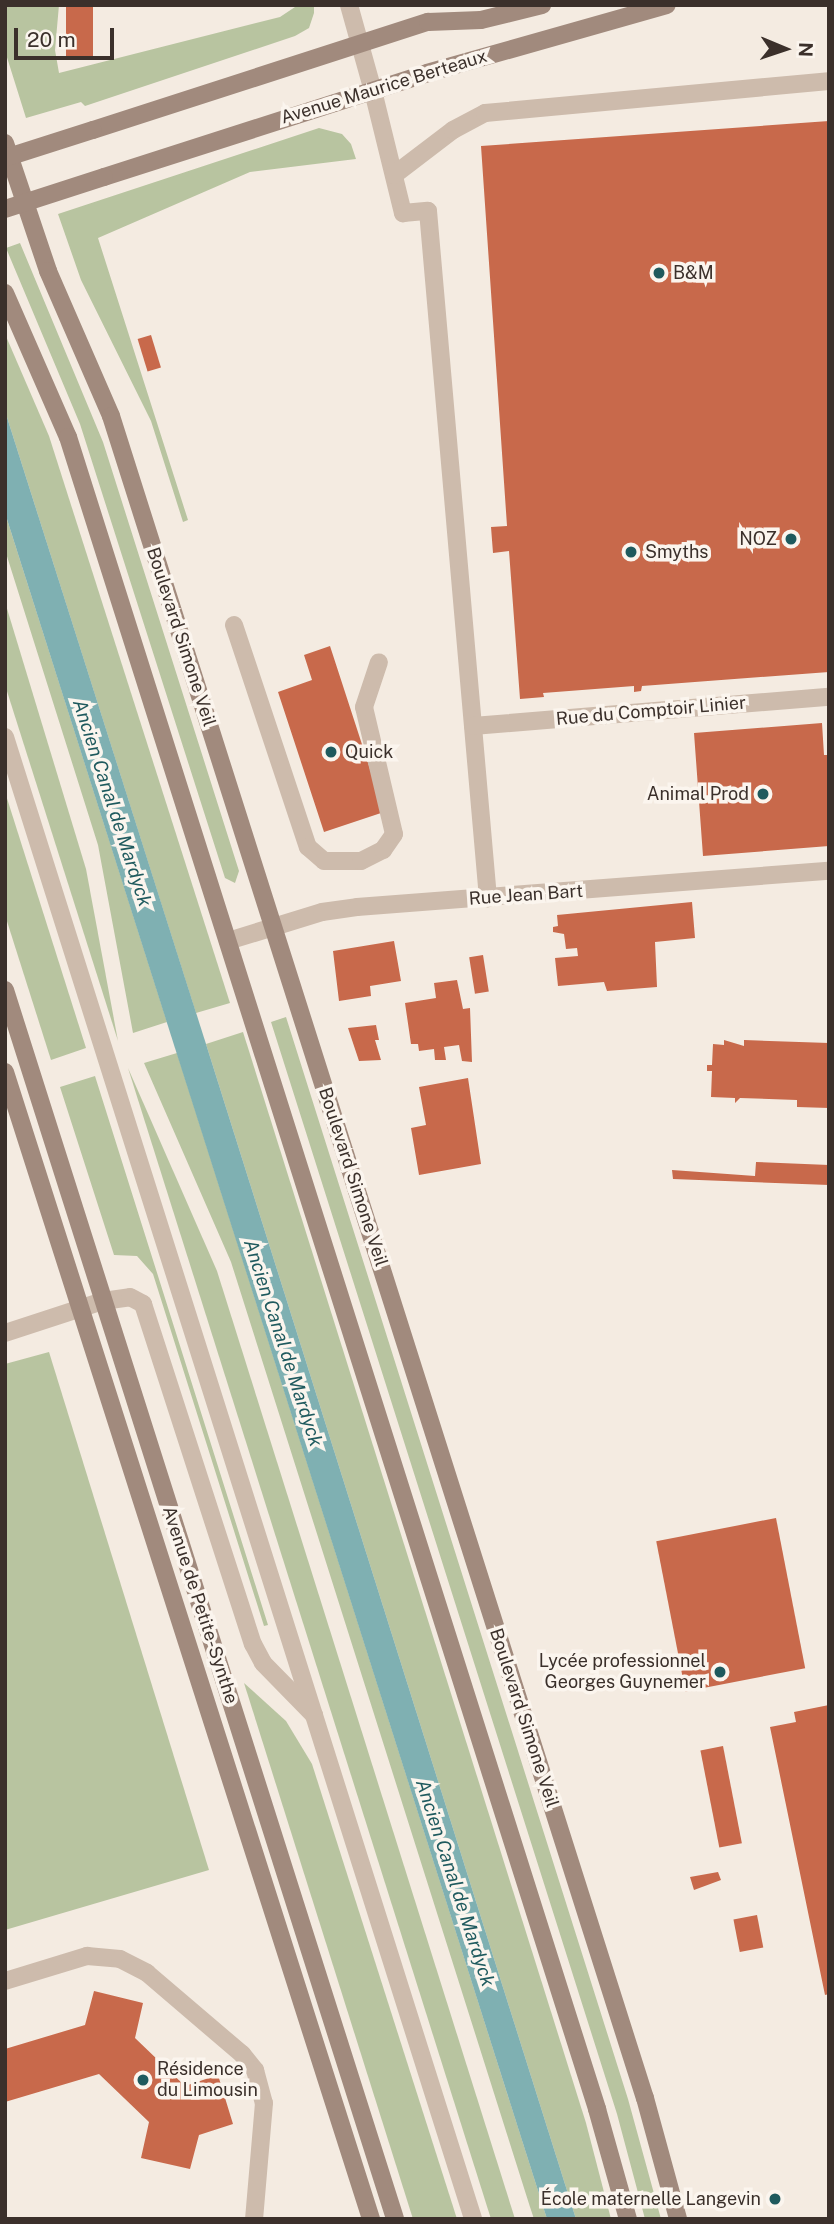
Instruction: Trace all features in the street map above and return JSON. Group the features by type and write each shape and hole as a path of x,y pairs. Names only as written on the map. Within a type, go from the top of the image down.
{"street":[{"path":"349,5 373,90 402,213 428,211 488,898"},
{"name":"Avenue Maurice Berteaux","path":"5,158 428,22 481,20 542,5"},
{"name":"Avenue Maurice Berteaux","path":"5,209 373,90 667,5"},
{"path":"394,175 453,130 485,113 829,81"},
{"name":"Boulevard Simone Veil","path":"5,144 48,271 111,416 641,2085 678,2219"},
{"path":"5,293 68,437 589,2083 628,2219"},
{"path":"234,625 308,847 324,860 362,862 383,850 394,834 363,707 379,662"},
{"name":"Rue du Comptoir Linier","path":"473,726 829,697"},
{"path":"5,737 473,2219"},
{"name":"Rue Jean Bart","path":"228,941 340,909 829,871"},
{"name":"Avenue de Petite-Synthe","path":"5,990 395,2219"},
{"name":"Avenue de Petite-Synthe","path":"5,1072 371,2219"},
{"path":"5,1333 103,1301 130,1297 143,1304 253,1644 263,1663 316,1718"},
{"path":"5,1981 87,1956 120,1959 148,1973 242,2054 255,2070 264,2103 254,2219"}],"green space":[{"path":"5,5 59,5 55,50 59,73 280,17 298,5 314,5 314,13 309,28 295,36 85,106 81,102 26,118 5,51"},
{"path":"319,128 342,134 351,144 356,159 250,172 98,238 188,520 183,522 151,421 81,280 58,214"},
{"path":"20,243 103,442 239,871 235,883 225,878 80,424 6,248"},
{"path":"5,334 49,436 230,1003 196,1013 5,411"},
{"path":"5,513 167,1022 133,1033 98,845 5,550"},
{"path":"5,602 86,869 118,1041 5,685"},
{"path":"5,792 86,1048 51,1060 5,915"},
{"path":"286,1017 628,2099 661,2219 645,2219 617,2114 271,1022"},
{"path":"243,1032 586,2123 611,2219 576,2219 206,1044"},
{"path":"177,1053 547,2219 534,2219 530,2207 231,1262 144,1063"},
{"path":"128,1068 217,1271 515,2219 491,2219"},
{"path":"95,1076 268,1625 264,1626 153,1274 137,1256 114,1255 60,1087"},
{"path":"49,1352 209,1870 5,1930 5,1364"},
{"path":"244,1683 286,1721 312,1764 457,2219 413,2219"}],"water":[{"name":"Ancien Canal de Mardyck","path":"5,411 576,2219 547,2219 5,513"}],"building":[{"path":"66,5 93,5 93,60 66,60"},
{"path":"829,121 829,672 642,686 641,691 634,692 634,686 543,693 544,697 520,699 509,551 493,553 491,527 507,526 481,146"},
{"path":"151,335 161,368 148,372 138,339"},
{"name":"Quick","path":"330,646 384,812 324,832 278,692 312,680 304,655"},
{"name":"Animal Prod","path":"822,723 824,755 829,755 829,846 703,856 694,733"},
{"path":"692,902 695,938 655,942 657,987 607,991 604,982 558,986 555,958 578,956 577,948 566,949 564,934 553,932 553,927 558,926 557,915"},
{"path":"394,941 401,981 370,986 371,996 339,1001 333,951"},
{"path":"483,955 489,992 475,994 469,957"},
{"path":"457,980 463,1009 470,1008 472,1062 462,1061 459,1045 444,1047 446,1060 435,1060 434,1049 419,1051 418,1044 411,1044 405,1003 436,998 434,983"},
{"path":"376,1025 379,1040 375,1040 381,1060 359,1061 348,1028"},
{"path":"724,1040 744,1046 744,1040 829,1043 829,1108 797,1107 797,1100 740,1098 735,1103 735,1098 711,1097 712,1071 707,1071 707,1065 712,1065 713,1044 724,1045"},
{"path":"468,1078 481,1164 419,1175 411,1128 426,1125 419,1087"},
{"path":"756,1162 829,1165 829,1185 673,1179 672,1170 755,1176"},
{"path":"776,1518 805,1668 685,1691 656,1541"},
{"path":"829,1705 829,1994 825,1995 770,1727 796,1722 794,1712"},
{"path":"723,1746 742,1843 719,1848 700,1750"},
{"path":"718,1872 721,1880 694,1890 690,1877"},
{"path":"757,1915 763,1947 740,1952 733,1920"},
{"name":"Résidence du Limousin","path":"94,1991 143,2003 135,2038 185,2086 218,2075 233,2124 199,2135 190,2169 141,2158 149,2122 99,2074 5,2102 5,2049 85,2025"}],"place":[{"name":"B&M","path":"659,273"},
{"name":"NOZ","path":"791,539"},
{"name":"Smyths","path":"631,552"},
{"name":"Quick","path":"331,752"},
{"name":"Animal Prod","path":"763,794"},
{"name":"Lycée professionnel Georges Guynemer","path":"720,1672"},
{"name":"Résidence du Limousin","path":"143,2080"},
{"name":"École maternelle Langevin","path":"775,2199"}]}
